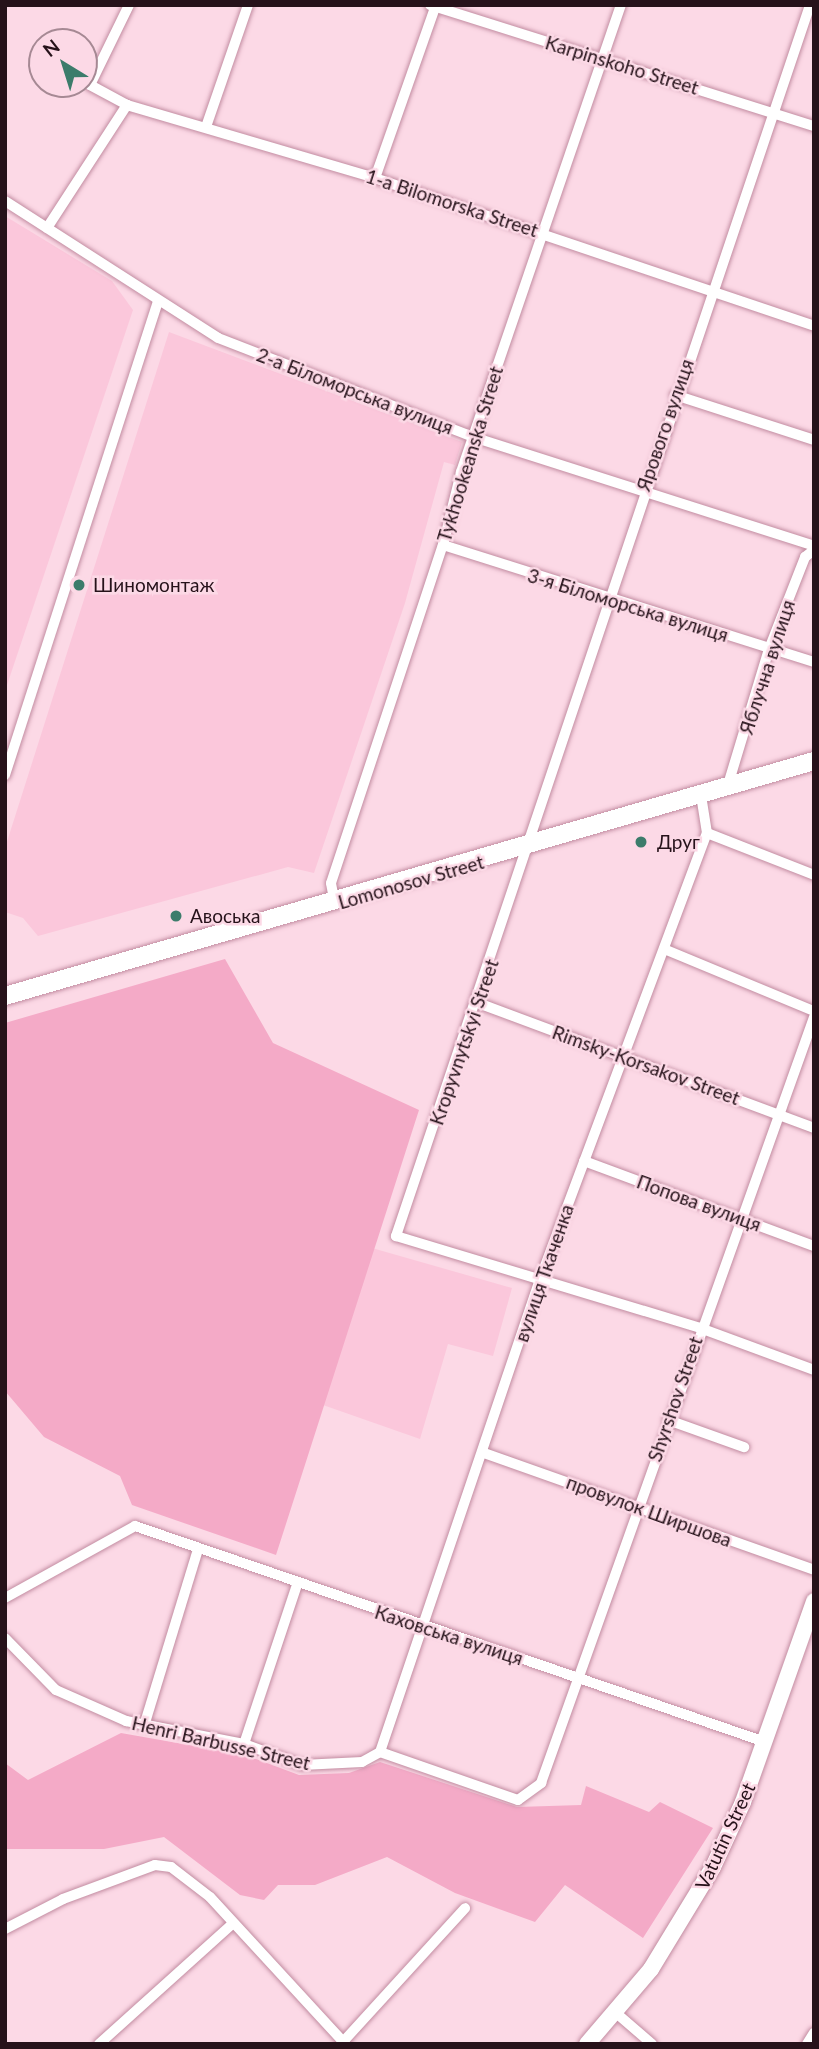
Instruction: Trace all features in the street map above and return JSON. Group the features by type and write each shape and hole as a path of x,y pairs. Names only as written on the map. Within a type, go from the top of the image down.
{"main road":[{"name":"Lomonosov Street","path":"5,996 530,848 814,761"}],"street":[{"name":"1-a Bilomorska Street","path":"129,5 90,85 127,105 374,177 814,326"},
{"path":"206,127 248,5"},
{"name":"Tykhookeanska Street","path":"335,904 331,883 443,545 473,437 541,232 605,60 621,5"},
{"name":"Ярового вулиця","path":"530,848 611,601 642,490 709,291 776,113 810,5"},
{"path":"374,177 433,6"},
{"name":"Karpinskoho Street","path":"433,6 814,126"},
{"path":"47,228 127,105"},
{"name":"2-а Біломорська вулиця","path":"5,201 158,302 219,338 473,437 814,548"},
{"path":"5,775 158,302"},
{"path":"675,395 814,440"},
{"name":"3-я Біломорська вулиця","path":"443,545 611,601 814,662"},
{"name":"Яблучна вулиця","path":"727,788 769,649 805,557 814,548"},
{"name":"вулиця Ткаченка","path":"380,1752 484,1453 539,1282 707,833 701,795"},
{"path":"707,833 814,875"},
{"name":"Kropyvnytskyi Street","path":"530,848 396,1236 539,1282"},
{"path":"664,949 814,1011"},
{"name":"Rimsky-Korsakov Street","path":"478,1003 814,1128"},
{"name":"Shyrshov Street","path":"380,1752 518,1800 541,1783 576,1676 738,1217 814,1017"},
{"name":"Попова вулиця","path":"584,1161 814,1246"},
{"path":"539,1282 700,1328 814,1370"},
{"path":"668,1420 744,1447"},
{"name":"провулок Ширшова","path":"484,1453 637,1505 814,1570"},
{"name":"Каховська вулиця","path":"5,1598 135,1526 296,1585 576,1676 765,1742"},
{"path":"144,1726 198,1549"},
{"path":"244,1744 296,1585"},
{"name":"Vatutin Street","path":"587,2044 682,1924 743,1802 814,1601"},
{"name":"Henri Barbusse Street","path":"5,1638 56,1690 144,1726 244,1744 302,1765 362,1762 380,1752"},
{"path":"5,1929 29,1913 155,1865 183,1873 343,2043 465,1908"},
{"path":"99,2044 231,1925"},
{"path":"615,2012 652,2044"},
{"path":"807,2044 814,2032"}],"shaded area":[{"path":"5,216 112,281 133,310 5,691"},
{"path":"169,332 462,442 455,465 444,462 405,603 314,873 288,867 38,936 23,918 5,912 5,848"},
{"path":"225,959 273,1043 419,1110 276,1555 132,1505 120,1476 44,1437 5,1391 5,1023"},
{"path":"372,1248 512,1288 493,1356 448,1344 420,1439 323,1405"},
{"path":"121,1733 245,1755 299,1775 349,1773 380,1762 517,1807 581,1805 586,1786 649,1812 660,1802 713,1828 643,1938 565,1885 535,1922 455,1893 387,1857 315,1885 278,1885 264,1900 240,1895 164,1837 104,1849 5,1849 5,1763 28,1780"}],"place":[{"name":"Шиномонтаж","path":"79,585"},
{"name":"Друг","path":"641,842"},
{"name":"Авоська","path":"176,916"}]}
